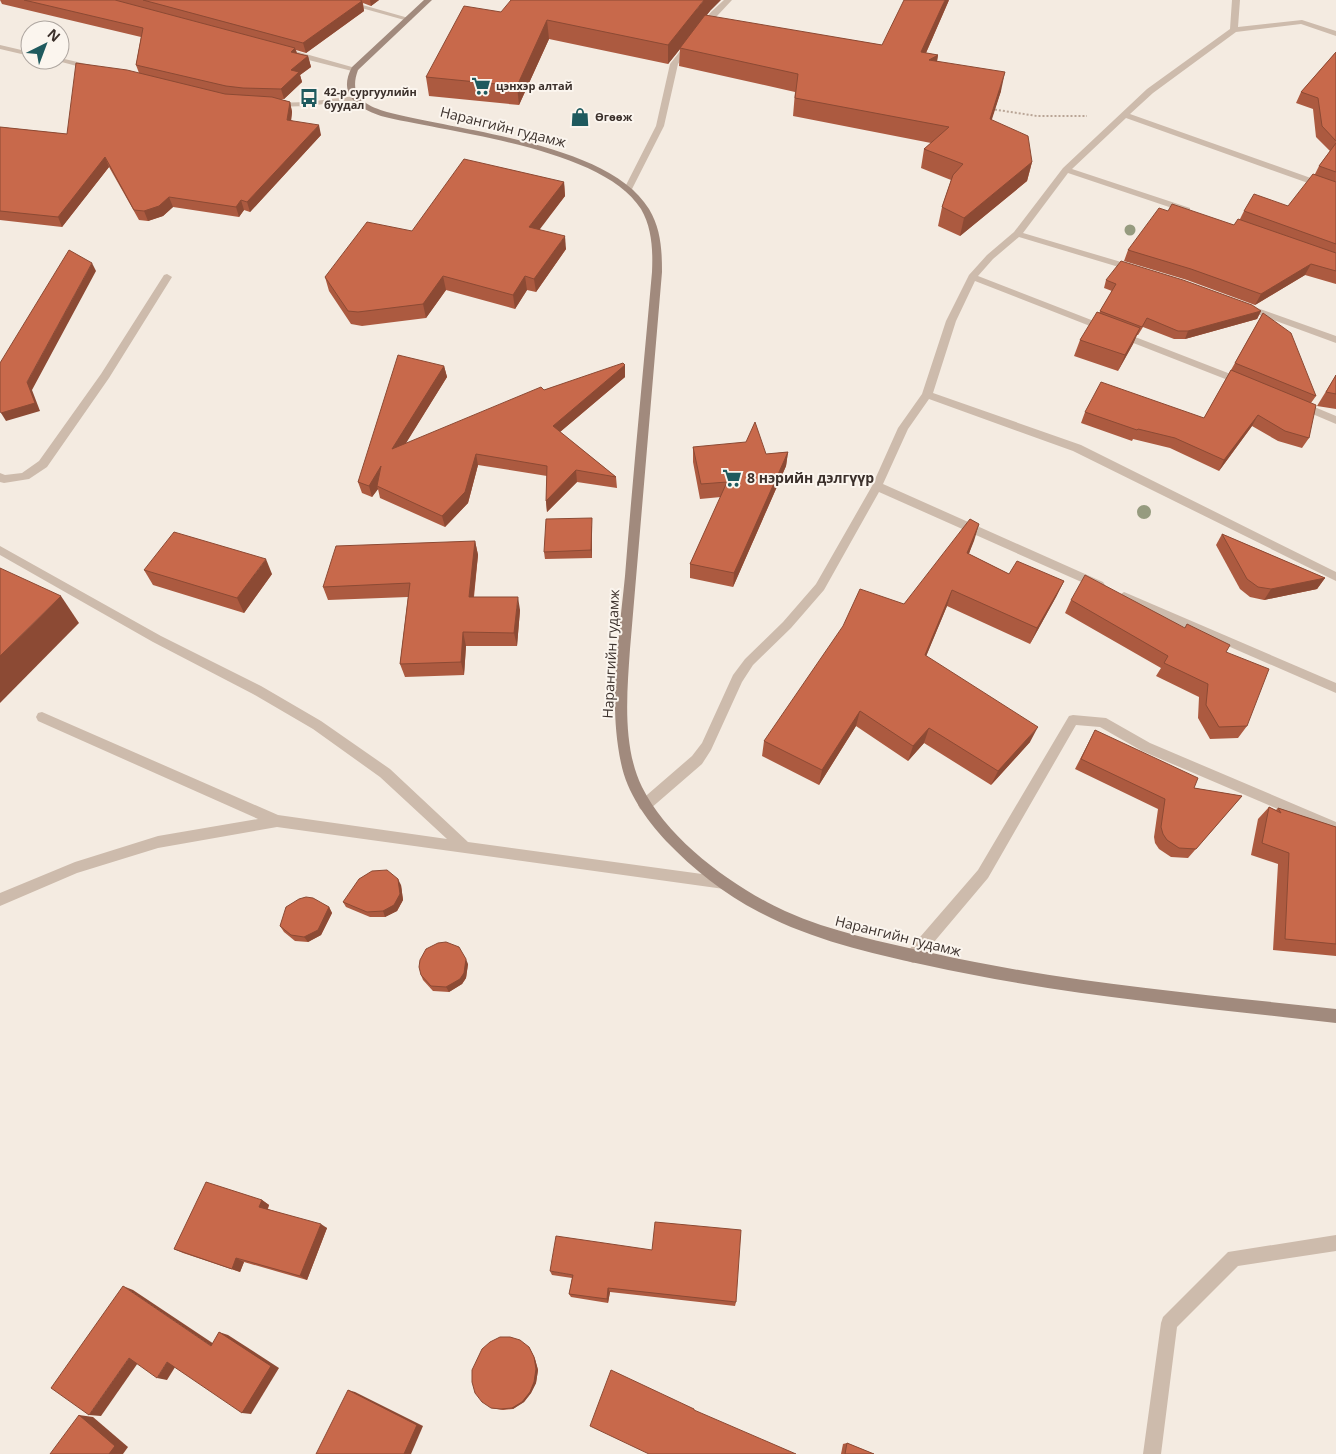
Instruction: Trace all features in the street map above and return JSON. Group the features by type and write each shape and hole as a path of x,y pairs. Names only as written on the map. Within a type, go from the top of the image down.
{"main road":[{"path":"355,98 351,83 355,69 428,0"},
{"name":"Нарангийн гудамж","path":"355,98 363,105 394,116 557,155 602,172 628,189 638,200 652,222 658,250 623,667 623,712 628,769 645,805 666,832 691,856 724,882 762,906 805,926 852,941 980,972 1056,983 1336,1016"}],"street":[{"path":"337,0 408,19"},
{"path":"628,189 660,126 674,64 714,14 728,0"},
{"path":"1234,30 1236,0"},
{"path":"645,805 678,778 702,753 714,732 737,679 749,662 787,625 820,587 878,486 903,428 927,396 951,321 972,278 990,257 1017,234 1066,170 1150,91 1234,30 1302,22 1336,34"},
{"path":"0,47 20,52"},
{"path":"280,50 355,69"},
{"path":"70,63 105,71"},
{"path":"264,105 307,104 355,98"},
{"path":"1125,115 1336,190"},
{"path":"1066,170 1198,214"},
{"path":"1017,234 1146,273"},
{"path":"0,477 4,479 25,476 43,464 105,376 167,277"},
{"path":"972,278 1255,387"},
{"path":"1237,304 1336,340"},
{"path":"927,396 1077,448 1336,577"},
{"path":"1291,401 1336,420"},
{"path":"878,486 1153,610 1336,688"},
{"path":"0,550 116,616 265,694 317,724 385,774 465,847"},
{"path":"42,717 277,821 724,882"},
{"path":"913,956 983,874 1073,720 1102,722 1146,746 1336,828"},
{"path":"0,900 75,868 158,842 277,821"},
{"path":"1152,1454 1169,1323 1234,1258 1336,1244"}],"path":[{"path":"990,108 1037,116 1125,115"}],"building":[{"path":"24,0 115,0 295,48 291,52 308,56 291,70 299,72 281,89 226,86 136,65 143,28"},
{"path":"143,0 360,0 362,1 303,43"},
{"path":"511,0 704,0 668,45 547,20 517,86 426,77 464,6 501,12"},
{"path":"904,0 945,0 921,52 938,55 929,60 1005,72 990,119 1028,136 1032,162 964,218 942,207 953,175 963,164 924,149 949,127 795,98 798,74 680,48 705,15 882,45"},
{"path":"1336,52 1336,141 1322,126 1318,98 1301,92"},
{"path":"76,63 127,70 225,94 272,97 290,102 287,120 319,125 247,202 241,200 236,207 169,197 159,206 144,211 134,210 105,157 58,217 0,211 0,127 67,134"},
{"path":"1336,143 1336,172 1319,166"},
{"path":"464,159 564,182 529,227 565,236 534,279 525,276 513,295 443,276 423,304 358,312 348,311 325,277 367,222 412,231"},
{"path":"1313,174 1336,182 1336,244 1244,211 1254,194 1288,206"},
{"path":"1172,204 1234,225 1238,219 1336,253 1336,271 1311,264 1261,294 1191,269 1128,250 1159,208 1168,211"},
{"path":"69,250 92,263 27,382 35,403 1,413 0,363"},
{"path":"1121,261 1183,280 1252,305 1261,311 1188,331 1178,331 1147,318 1142,327 1100,311 1116,284 1106,280"},
{"path":"1097,312 1140,328 1125,355 1080,340"},
{"path":"1263,313 1291,333 1316,396 1235,363"},
{"path":"398,355 444,366 392,449 541,387 544,390 623,363 625,365 553,426 616,477 576,470 546,501 547,466 476,454 465,492 442,516 377,486 381,466 369,486 358,482"},
{"path":"1231,370 1316,405 1309,438 1285,431 1258,415 1224,460 1175,438 1137,430 1085,412 1101,382 1204,418"},
{"path":"1336,375 1336,394 1326,392"},
{"path":"755,422 766,454 788,452 734,573 690,564 727,482 701,484 693,447 746,442"},
{"path":"592,518 591,550 544,552 546,519"},
{"path":"970,519 979,524 967,553 1009,574 1017,561 1064,581 1037,628 952,590 925,655 1038,727 998,771 929,728 913,746 860,711 822,770 764,741 843,626 860,589 904,604"},
{"path":"174,532 266,559 237,598 144,570"},
{"path":"1222,534 1325,578 1271,589 1258,587 1247,579"},
{"path":"475,541 469,597 518,597 514,633 463,632 461,662 400,664 410,583 323,587 336,546"},
{"path":"0,568 61,596 0,656"},
{"path":"1085,575 1185,628 1187,624 1230,645 1226,652 1269,669 1247,726 1219,727 1206,705 1208,684 1164,663 1168,656 1071,600"},
{"path":"1095,730 1198,778 1194,788 1242,796 1196,849 1179,848 1167,840 1161,827 1165,799 1081,759"},
{"path":"1269,807 1281,813 1278,808 1336,827 1336,944 1285,939 1289,853 1262,843"},
{"path":"387,870 398,879 400,894 394,905 383,911 367,912 343,902 359,879 372,871"},
{"path":"306,897 313,898 329,907 318,930 304,937 291,935 280,926 286,907"},
{"path":"446,942 459,947 466,959 464,973 460,979 446,987 431,986 421,975 420,960 426,949 438,943"},
{"path":"206,1182 262,1200 259,1207 321,1224 300,1276 236,1258 232,1269 174,1249"},
{"path":"655,1222 741,1230 736,1302 608,1288 607,1299 569,1294 573,1275 550,1271 556,1236 652,1250"},
{"path":"123,1286 211,1346 219,1332 271,1366 242,1413 167,1362 157,1378 129,1358 89,1415 51,1388"},
{"path":"500,1337 520,1340 529,1347 534,1357 536,1369 530,1392 522,1402 512,1408 501,1409 491,1408 482,1402 475,1393 472,1382 472,1370 482,1349"},
{"path":"611,1370 694,1410 796,1454 649,1454 590,1426"},
{"path":"348,1390 417,1425 404,1454 316,1454"},
{"path":"79,1415 115,1446 109,1454 50,1454"},
{"path":"847,1443 874,1454 845,1454"}],"place":[{"name":"цэнхэр алтай","path":"481,86"},
{"name":"42-р сургуулийн буудал","path":"309,98"},
{"name":"Өгөөж","path":"580,117"},
{"name":"8 нэрийн дэлгүүр","path":"732,478"}]}
